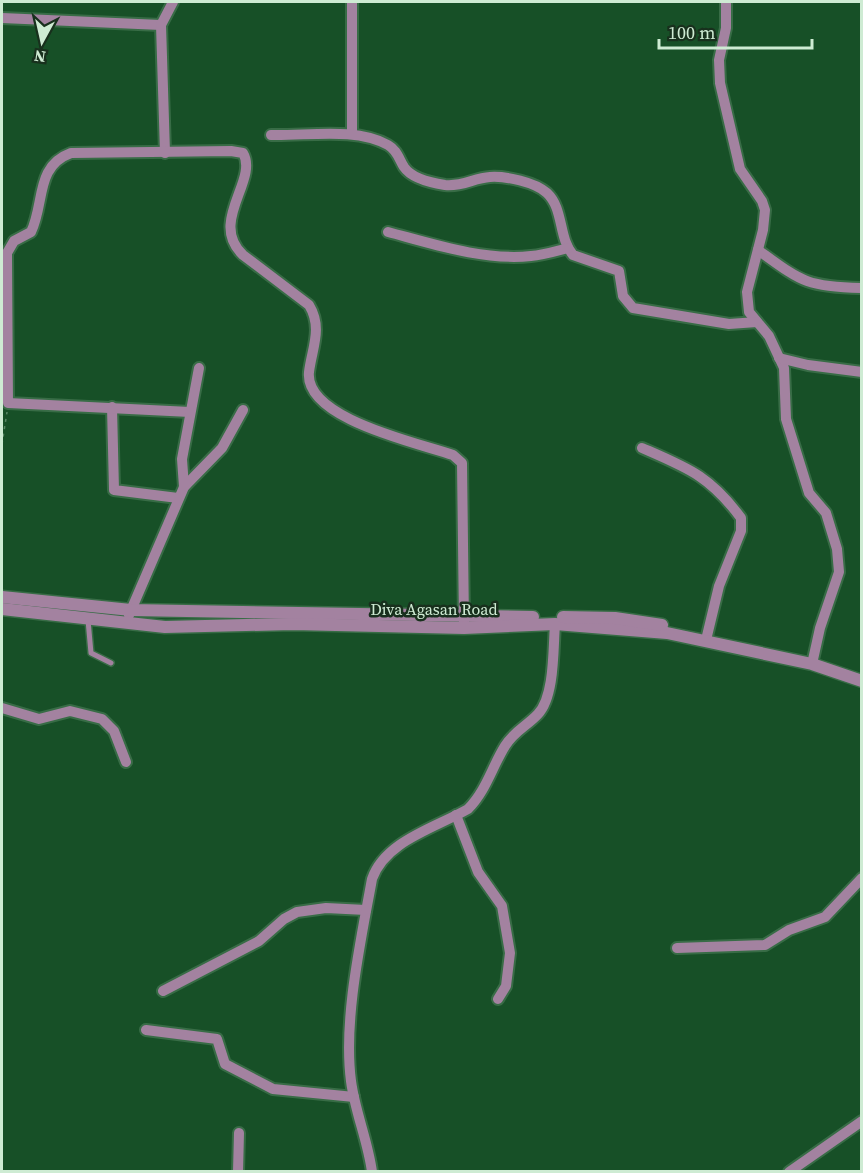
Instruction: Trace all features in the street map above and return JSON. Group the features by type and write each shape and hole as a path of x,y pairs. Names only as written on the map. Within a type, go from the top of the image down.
{"street":[{"path":"165,153 161,25 173,2"},
{"path":"352,2 352,132"},
{"path":"726,2 726,28 719,60 720,83 740,169 762,201 765,210 747,292 749,312 769,336 784,368 786,419 809,493 826,513 837,549 839,572 813,660 861,673"},
{"path":"2,18 161,25"},
{"path":"271,135 311,136 352,132 388,144 395,150 406,170 428,181 465,185 490,177 533,184 546,191 556,203 568,249 581,258 619,271 626,303 640,311 729,324 757,322"},
{"path":"190,412 9,403 7,253 14,241 31,232 49,167 62,156 71,153 231,150 243,153 247,160 234,206 231,237 234,246 243,255 309,305 315,315 317,326 315,349 309,371 309,384 314,392 333,412 453,455 462,463 464,622"},
{"path":"388,232 441,246 509,257 533,256 568,249"},
{"path":"758,250 800,280 813,285 861,288"},
{"path":"779,358 861,372"},
{"path":"184,487 182,459 199,368"},
{"path":"112,407 114,490 178,498"},
{"path":"126,624 184,487 222,448 243,410"},
{"path":"2,597 131,610 464,622 615,618 707,637 719,586 741,531 741,519 697,472 642,448"},
{"path":"54,617 56,603"},
{"name":"Diva Agasan Road","path":"2,609 54,617 177,627 464,622 555,624 667,633 707,637 813,660 861,681"},
{"path":"372,1172 370,1153 354,1097 350,1062 350,1030 372,879 384,855 456,815 477,800 512,734 538,714 545,703 549,688 555,624"},
{"path":"2,708 39,719 70,711 102,719 114,730 126,762"},
{"path":"456,815 478,872 502,906 510,953 506,986 498,999"},
{"path":"677,948 765,945 789,930 825,917 861,878"},
{"path":"163,991 259,940 284,919 297,912 326,908 366,910"},
{"path":"146,1030 217,1039 225,1064 273,1089 354,1097"},
{"path":"789,1172 861,1121"},
{"path":"238,1172 239,1133"}],"lane":[{"path":"88,620 91,653 111,663"}],"path":[{"path":"2,444 9,403"},
{"path":"2,511 2,527"}]}
